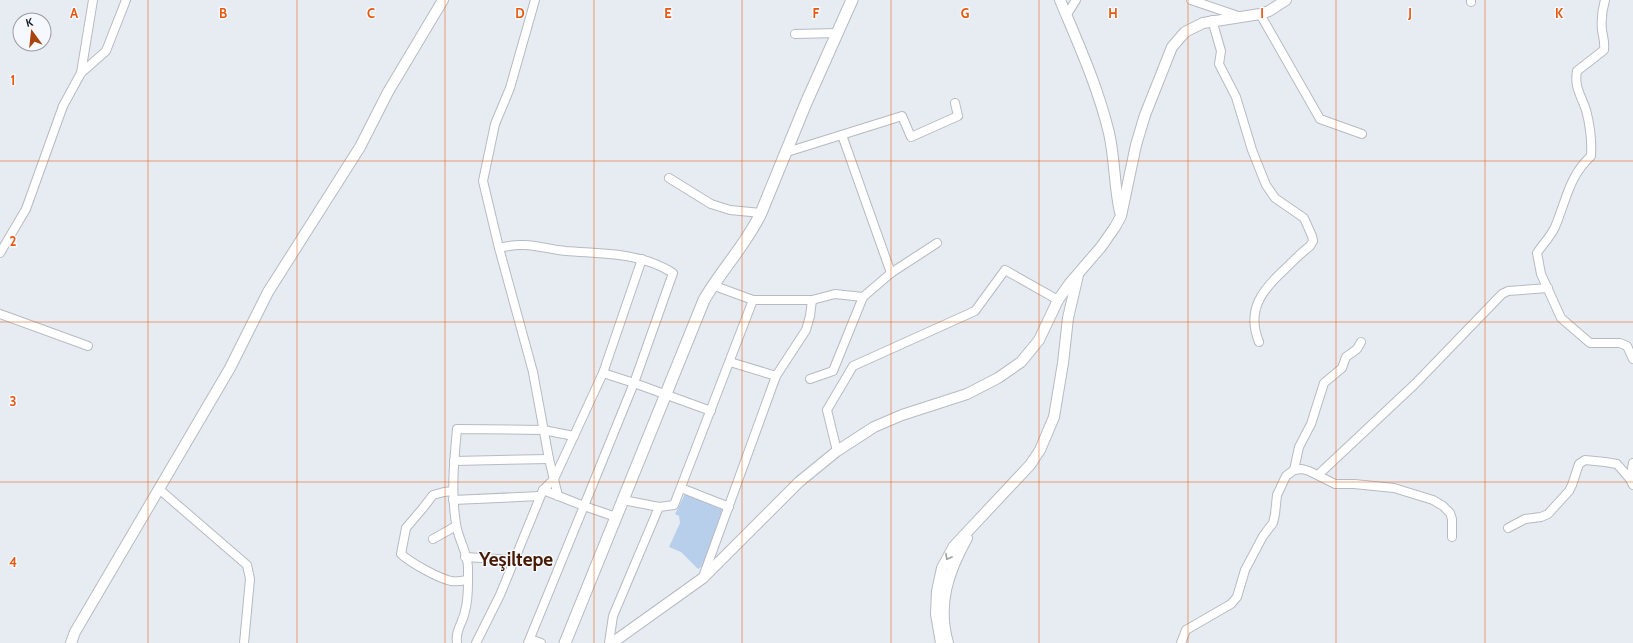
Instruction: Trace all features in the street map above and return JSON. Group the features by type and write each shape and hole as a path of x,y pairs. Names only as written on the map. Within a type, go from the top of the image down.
{"main road":[{"path":"565,643 704,300 712,284 754,228 787,152 806,103 852,0"}],"street":[{"path":"0,253 26,209 63,106 81,73 93,0"},
{"path":"81,73 106,51 126,0"},
{"path":"71,643 75,632 230,368 268,292 360,147 388,92 443,0"},
{"path":"535,0 510,88 495,124 483,181 499,248 533,372 549,459 558,496"},
{"path":"1060,0 1093,83 1109,134 1117,198 1121,216"},
{"path":"1066,16 1076,0"},
{"path":"1191,0 1241,17"},
{"path":"612,643 703,578 799,482 837,452 874,427 902,415 966,394 998,378 1021,362 1039,340 1058,300 1101,248 1115,228 1121,216 1138,137 1145,115 1172,47 1178,38 1191,28 1212,20 1260,14 1269,11 1286,0"},
{"path":"1605,0 1602,11 1602,31 1605,42 1604,50 1577,71 1575,80 1590,124 1592,146 1591,156 1582,164 1573,176 1554,228 1538,253 1541,274 1561,318 1590,343 1620,343 1626,346 1633,359"},
{"path":"1260,14 1320,119 1362,134"},
{"path":"1212,20 1221,52 1219,64 1236,97 1252,150 1266,185 1276,198 1304,218 1313,241 1310,246 1267,286 1261,296 1256,307 1254,318 1255,332 1259,342"},
{"path":"795,34 838,33"},
{"path":"787,152 902,116 911,137 958,116 955,103"},
{"path":"842,135 891,274"},
{"path":"669,178 711,204 730,210 761,213"},
{"path":"499,248 520,244 564,251 625,255 660,264 673,273 634,384 529,641 541,643"},
{"path":"810,379 833,371 863,297 891,274 937,244"},
{"path":"476,643 500,595 513,560 542,493 554,479 603,373 642,259"},
{"path":"837,452 827,410 852,366 974,311 1005,270 1058,300"},
{"path":"940,643 936,614 937,591 942,568 954,546 973,527 1001,494 1030,465 1040,450 1054,417 1058,398 1068,318 1078,275"},
{"path":"712,284 753,300 812,300 835,294 863,297"},
{"path":"1318,475 1415,384 1502,294 1508,291 1548,288"},
{"path":"623,500 659,508 674,505 753,300"},
{"path":"703,578 776,376 806,330 812,300"},
{"path":"0,314 88,346"},
{"path":"1294,470 1299,447 1311,424 1324,383 1342,368 1346,357 1356,349 1361,342"},
{"path":"730,362 776,376"},
{"path":"603,373 711,411"},
{"path":"457,643 456,637 465,612 468,592 468,566 456,526 453,496 457,429 544,430 574,436"},
{"path":"454,461 549,459"},
{"path":"1508,528 1525,519 1541,517 1548,514 1569,491 1579,464 1582,462 1592,461 1617,464 1631,482"},
{"path":"1631,482 1633,463"},
{"path":"1181,643 1186,630 1230,604 1237,597 1245,570 1263,536 1273,523 1276,514 1277,495 1286,476 1294,470 1302,469 1309,471 1335,484 1354,484 1394,488 1433,500 1443,506 1450,513 1452,519 1452,537"},
{"path":"681,488 729,507"},
{"path":"159,489 247,565 250,579 244,643"},
{"path":"467,580 451,581 408,560 401,554 406,528 433,495 444,492 453,496 542,493 558,496 616,518"},
{"path":"609,643 614,616 659,508"},
{"path":"433,540 456,526"},
{"path":"948,643 944,631 943,609 945,592 949,577 959,553 973,527"},
{"path":"465,556 513,560"}],"shaded area":[{"path":"685,494 723,509 704,565 698,569 681,552 669,547 680,523 679,516 675,514"}],"district":[{"name":"Yeşiltepe","path":"516,559"}]}
